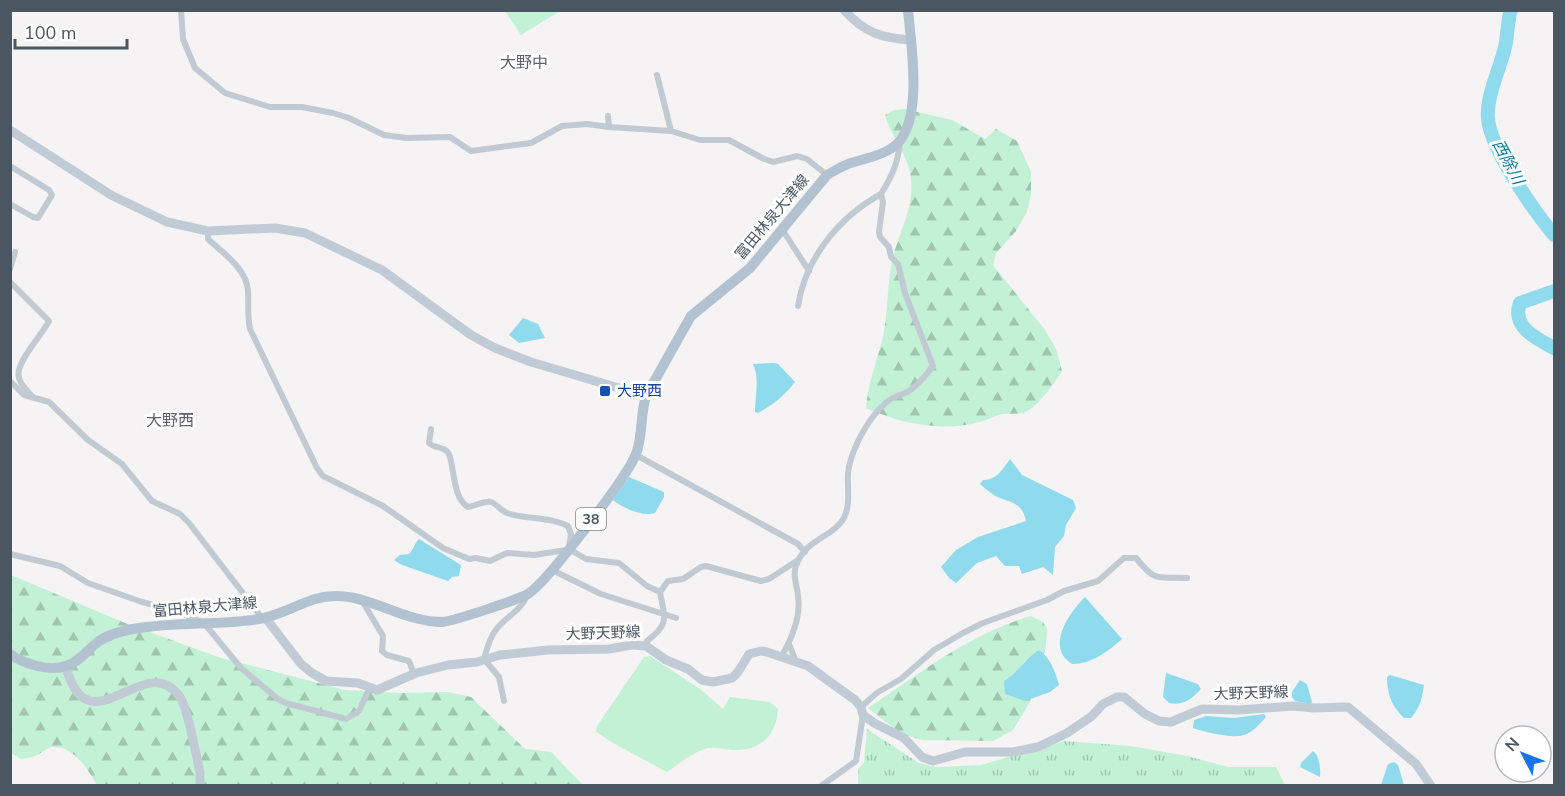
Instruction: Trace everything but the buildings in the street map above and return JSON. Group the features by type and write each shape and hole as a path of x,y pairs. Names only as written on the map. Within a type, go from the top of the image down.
{"main road":[{"path":"844,10 855,22 870,32 892,39 911,39"},
{"path":"900,141 911,120 913,71 908,10"},
{"path":"10,130 111,195 167,222 208,231 275,228 306,233 382,270 471,335 495,348 531,362 646,396"},
{"name":"富田林泉大津線","path":"66,667 99,641 128,630 186,623 225,623 264,618 316,598 340,595 360,599 416,619 442,622 528,594 552,570 615,488 636,455 646,396 691,316 750,268 827,175 845,165 881,154 900,141"},
{"name":"大野天野線","path":"264,618 297,659 312,673 326,681 358,683 369,689 377,690 414,674 448,665 477,662 526,652 609,649 639,645 650,648 666,660 680,664 702,680 713,682 732,678 749,654 754,651 767,652 808,666 855,700 874,723 904,738 922,757 933,761 965,752 1013,752 1038,747 1067,733 1092,716 1103,704 1117,698 1124,698 1145,714 1159,721 1171,722 1202,709 1348,707 1416,764 1431,786"},
{"path":"10,654 44,667 66,667 73,688 83,698 95,702 111,699 142,684 157,681 171,687 182,698 200,773 200,786"}],"street":[{"path":"182,10 183,39 195,69 225,93 270,107 302,107 333,114 349,118 384,135 406,138 450,137 471,151 531,143 562,126 586,124 671,131 700,140 729,140 773,162 797,156 807,159 827,175"},
{"path":"657,75 671,131"},
{"path":"608,116 609,127"},
{"path":"798,306 801,287 820,248 849,215 862,204 881,194 894,173 900,141"},
{"path":"10,166 50,190 52,195 38,218 10,204"},
{"path":"660,592 668,581 683,579 701,567 706,566 753,581 761,581 769,579 798,560 818,538 835,529 843,518 848,504 848,473 851,461 869,422 890,400 910,391 933,366 905,293 898,264 891,257 889,247 880,237 883,202 881,194"},
{"path":"782,229 809,271"},
{"path":"208,231 208,239 243,273 248,287 250,329 317,468 323,476 383,506 443,548 469,559 490,561 507,553 534,555 560,552 569,548"},
{"path":"10,269 15,252"},
{"path":"10,282 49,321 43,333 20,363 18,371 19,379 35,400"},
{"path":"10,381 24,395 35,400 49,402 88,440 122,464 152,501 185,518 264,618"},
{"path":"431,429 429,443 432,446 444,448 449,453 452,474 463,504 468,507 487,502 494,503 506,513 568,526 571,534 569,548"},
{"path":"636,455 798,544 805,552"},
{"path":"569,548 586,559 619,563 647,586 660,592"},
{"path":"10,554 60,566 88,583 176,611 204,623 241,668 286,703 346,719 359,711 369,689"},
{"path":"821,786 856,761 862,711 878,692 901,679 934,650 963,633 1064,591 1098,581 1124,558 1136,558 1146,571 1158,578 1186,578"},
{"path":"781,657 789,644 798,608 794,579 798,560"},
{"path":"552,570 601,594 676,618"},
{"path":"646,640 654,635 663,624 666,615 660,592"},
{"path":"504,701 499,676 484,659 496,629 523,605 528,594"},
{"path":"360,599 383,636 382,651 387,655 409,661 414,674"},
{"path":"789,644 796,662"}],"green space":[{"path":"505,11 560,11 521,35"},
{"path":"905,109 952,120 985,139 996,129 1017,141 1031,172 1031,194 1027,212 1016,231 996,253 993,265 1045,330 1056,349 1062,371 1030,410 1002,414 966,425 936,426 907,422 866,408 870,382 884,330 891,265 911,199 911,178 907,161 885,115 894,110"},
{"path":"11,575 125,623 218,657 345,690 399,693 448,692 471,697 525,749 551,752 583,785 97,785 74,754 60,747 52,747 33,757 21,759 11,753"},
{"path":"1031,616 1043,622 1047,629 1046,646 1030,702 1013,730 993,741 922,740 901,734 868,708 966,644"},
{"path":"650,656 700,689 723,709 730,697 770,702 778,709 777,719 770,735 758,745 742,750 711,748 702,750 667,772 596,732 597,726 644,657"},
{"path":"867,729 919,763 936,767 981,765 1064,741 1131,746 1187,756 1228,767 1276,767 1285,785 858,786 858,769 864,763"}],"water":[{"path":"523,318 538,324 545,338 519,343 509,335"},
{"path":"753,364 778,364 795,382 774,403 758,413 755,412 757,382"},
{"path":"1010,459 1022,475 1073,500 1076,508 1066,525 1064,536 1055,547 1053,575 1043,567 1022,574 1019,566 1005,566 996,556 977,563 956,583 941,567 956,550 978,537 1026,521 1019,507 994,495 980,484 983,480 999,474"},
{"path":"629,477 664,492 664,497 655,513 644,514 633,511 613,500"},
{"path":"419,539 461,565 459,576 452,577 448,581 394,560 400,555 409,554"},
{"path":"1085,597 1122,639 1093,660 1072,664 1064,657 1060,649 1060,640 1062,630 1072,612"},
{"path":"1039,650 1050,661 1059,685 1050,692 1025,701 1005,694 1004,681"},
{"path":"1166,673 1198,684 1201,689 1187,701 1169,703 1163,697"},
{"path":"1390,675 1424,685 1420,703 1411,718 1404,718 1393,705 1387,683 1387,677"},
{"path":"1300,680 1307,684 1311,704 1295,701 1292,697 1292,692"},
{"path":"1264,714 1266,717 1256,728 1239,736 1193,728 1194,720 1206,716 1234,718"},
{"path":"1313,751 1319,762 1320,777 1300,767"},
{"path":"1394,762 1398,765 1404,785 1381,785 1388,764"}],"waterway":[{"name":"西除川","path":"1511,10 1505,47 1489,101 1488,119 1491,132 1505,163 1525,196 1554,235"},
{"name":"西除川","path":"1554,291 1520,303 1518,311 1519,319 1527,331 1554,348"}],"place":[{"name":"大野西","path":"605,391"}],"district":[{"name":"大野中","path":"524,63"},
{"name":"大野西","path":"170,421"}]}
